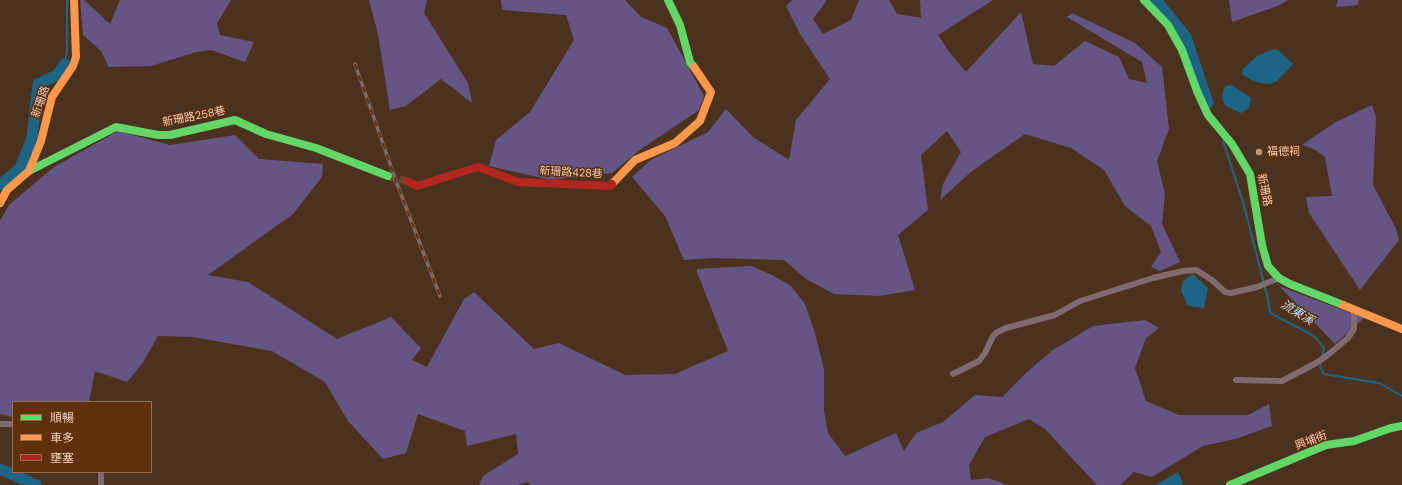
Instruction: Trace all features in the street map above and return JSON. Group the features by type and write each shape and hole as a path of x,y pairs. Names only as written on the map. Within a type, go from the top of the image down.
{"street":[{"name":"新珊路","path":"0,203 7,190 29,171 41,141 52,97 58,85 73,66 76,57 74,0"},
{"name":"新珊路428巷","path":"407,181 416,186 478,167 518,182 610,186 635,160 675,143 700,121 711,92 690,62 680,25 668,0"},
{"name":"新珊路","path":"1144,0 1168,25 1182,50 1196,91 1208,115 1232,144 1250,174 1262,245 1268,266 1275,280 1290,284 1402,329"},
{"name":"新珊路258巷","path":"29,171 116,127 158,135 170,135 235,120 266,134 316,148 388,176"},
{"path":"953,374 979,361 985,353 993,336 1006,328 1055,315 1080,301 1153,278 1183,271 1196,270 1212,280 1225,292 1231,293 1257,287 1275,280"},
{"path":"1236,380 1282,381 1318,362 1348,338 1354,329 1354,310"},
{"path":"0,424 12,424"},
{"name":"興埔街","path":"1230,485 1326,445 1354,441 1391,428 1402,426"},
{"path":"101,473 102,485"}],"shaded area":[{"path":"80,0 84,0 110,24 120,0 231,0 217,23 220,35 254,42 245,62 211,50 196,52 151,66 109,67 101,51 83,35"},
{"path":"369,0 427,0 424,13 468,83 472,103 441,79 406,106 390,110 378,34"},
{"path":"501,0 625,0 641,17 667,28 704,96 699,110 641,149 612,173 551,180 489,166 496,140 530,112 574,40 566,15 502,10"},
{"path":"792,0 827,0 813,19 823,34 851,20 859,0 889,0 897,14 921,18 920,0 993,0 938,35 950,53 966,72 1021,12 1033,64 1054,66 1085,41 1119,57 1129,79 1147,83 1142,62 1067,17 1072,13 1135,43 1162,67 1169,129 1157,161 1165,194 1162,224 1180,262 1160,271 1151,267 1161,252 1151,226 1125,206 1104,170 1071,148 1025,134 972,171 940,200 943,184 961,152 947,131 921,155 928,210 898,235 915,290 879,296 834,294 806,279 784,260 714,258 684,260 665,216 632,177 651,160 708,132 726,109 753,137 789,160 796,120 830,79 800,34 786,6"},
{"path":"1229,0 1288,0 1280,5 1232,22"},
{"path":"1338,0 1359,0 1358,5 1336,7"},
{"path":"1372,105 1376,117 1373,185 1396,229 1399,240 1360,290 1309,213 1306,197 1332,196 1325,157 1315,150 1302,145 1334,123"},
{"path":"118,131 170,145 235,135 259,159 323,164 322,177 293,214 208,275 248,282 337,339 391,317 421,348 412,360 427,367 464,299 474,292 534,349 559,343 625,375 675,374 728,351 697,269 751,266 772,275 791,286 805,304 815,333 824,370 824,411 828,433 845,456 896,433 904,451 916,433 943,422 975,395 1002,397 1027,372 1053,350 1093,326 1145,320 1159,328 1146,338 1135,368 1146,401 1179,415 1248,415 1269,404 1272,426 1235,439 1203,446 1152,477 1134,472 1120,485 1097,485 1045,429 1029,419 985,437 969,465 971,480 988,478 1005,485 530,485 528,482 517,485 479,485 483,476 518,454 516,434 467,446 465,431 418,414 406,453 383,459 348,421 325,382 272,351 193,337 158,336 142,364 127,382 95,371 89,401 12,401 12,417 0,414 0,221 9,205 54,167"},
{"path":"1279,286 1364,318 1335,344"}],"water":[{"path":"1277,49 1293,64 1277,81 1270,84 1260,83 1251,80 1242,74 1243,69 1257,56"},
{"path":"1232,85 1251,98 1249,108 1241,113 1226,106 1222,99 1223,91 1226,86"},
{"path":"1193,274 1208,288 1204,308 1188,306 1181,291 1183,281"},
{"path":"1178,472 1183,483 1182,485 1157,484"}],"waterway":[{"path":"65,64 67,50 67,0"},
{"name":"流東溪","path":"1156,0 1186,37 1208,103"},
{"path":"0,185 20,168 32,138 38,84 57,75 65,64"},
{"name":"流東溪","path":"1223,141 1243,202 1268,299 1270,313 1316,338 1324,348 1322,357"},
{"name":"流東溪","path":"1321,362 1320,367 1324,374 1379,383 1402,396"},
{"path":"0,469 36,485"}],"tunnel":[{"path":"388,176 407,181"}],"railway":[{"path":"355,64 396,181 440,296"}],"traffic: fast":[{"path":"668,0 680,25 690,62 694,67"},
{"path":"1144,0 1168,25 1182,50 1197,91 1208,115 1232,144 1250,174 1262,245 1268,266 1279,278 1290,284 1343,305"},
{"path":"29,171 116,127 158,135 170,135 235,120 266,134 316,148 388,176"},
{"path":"1230,485 1326,445 1354,441 1391,428 1402,426"}],"traffic: slow":[{"path":"0,203 7,190 29,171 41,141 52,97 73,66 76,57 74,0"},
{"path":"612,184 635,160 675,143 700,121 711,92 694,67"},
{"path":"1343,305 1402,329"}],"traffic: jam":[{"path":"407,181 417,186 478,167 518,182 610,186 612,184"}],"place":[{"name":"福德祠","path":"1259,152"}]}
